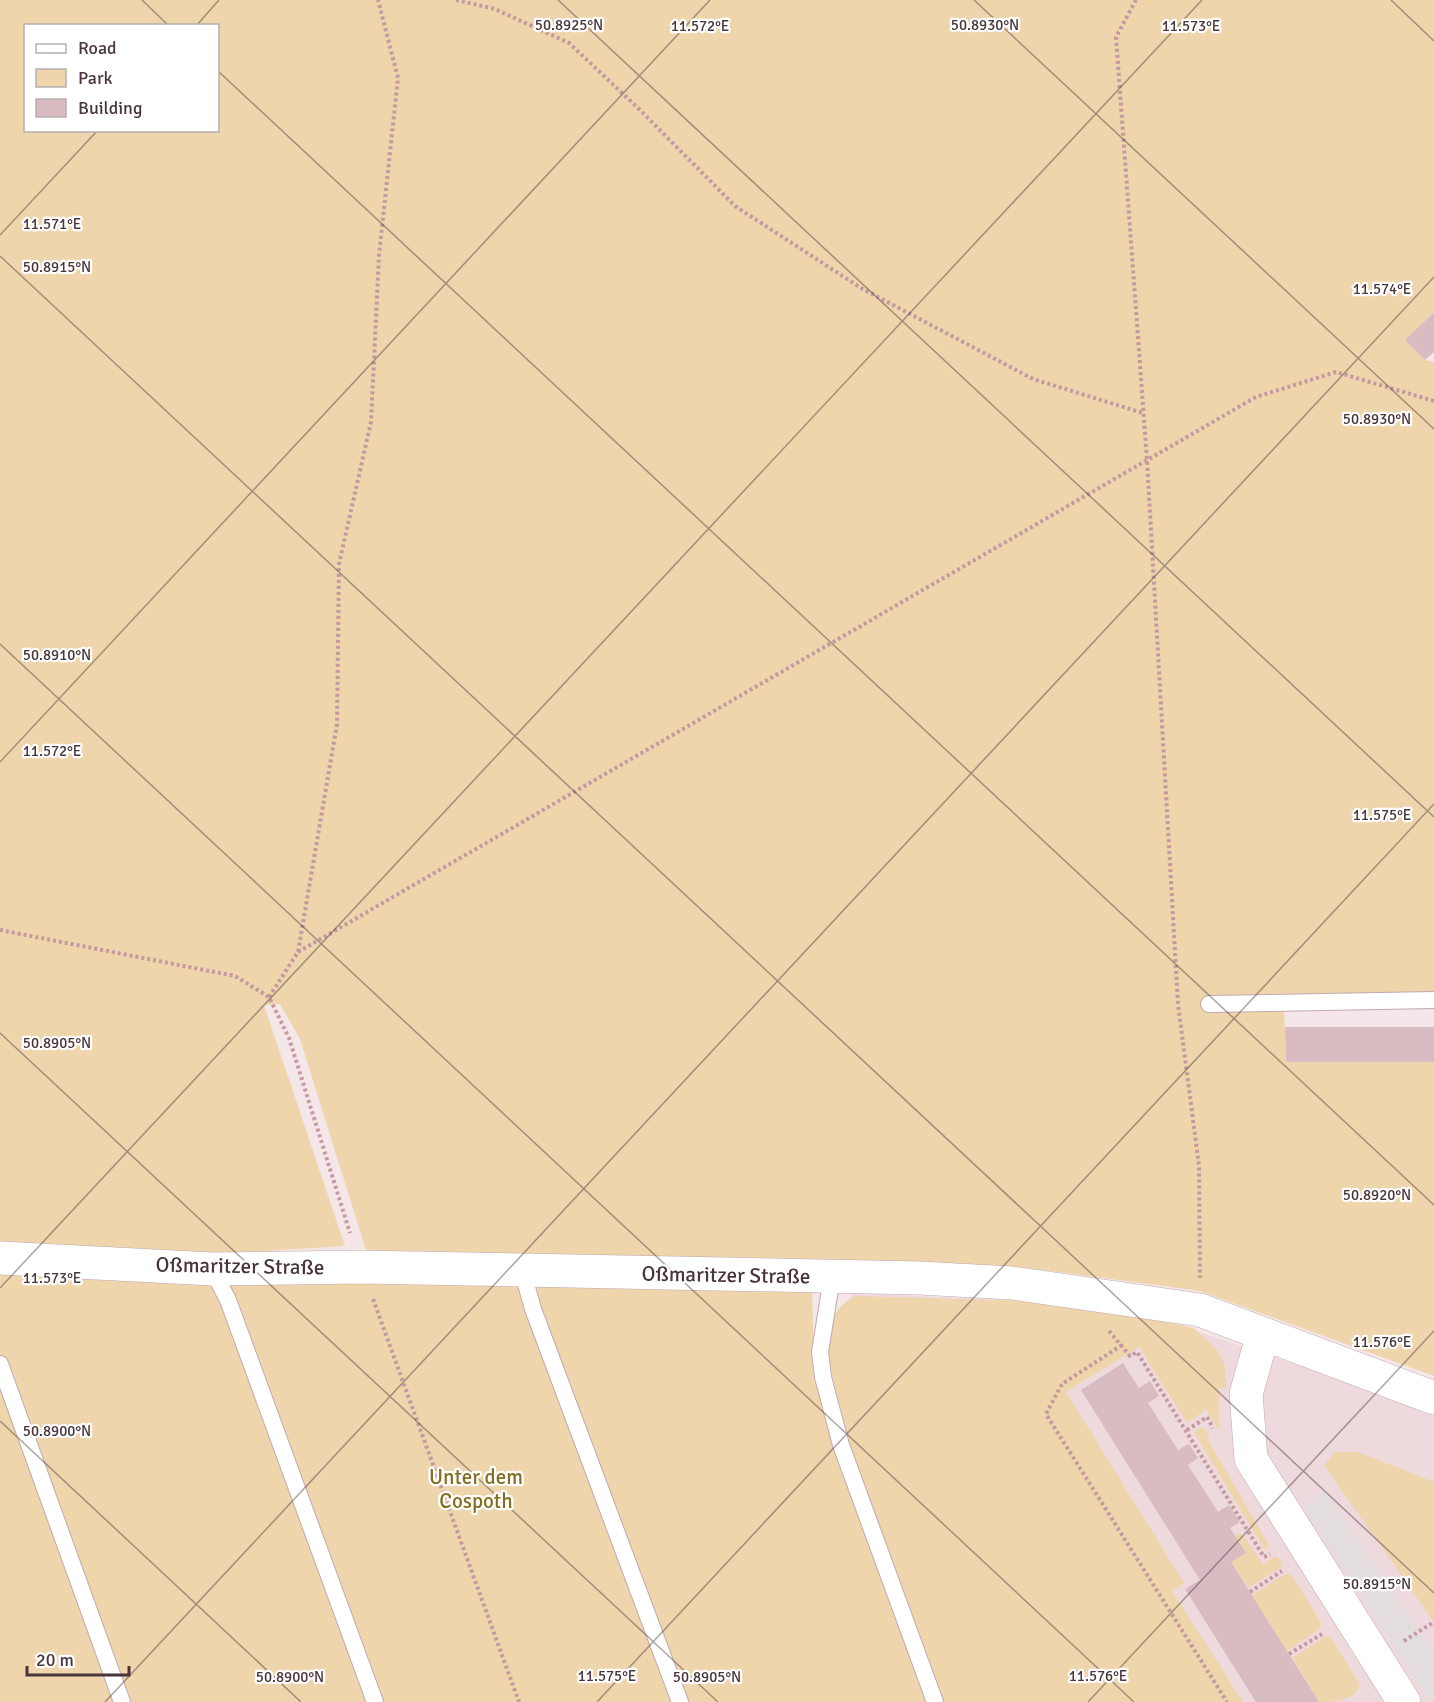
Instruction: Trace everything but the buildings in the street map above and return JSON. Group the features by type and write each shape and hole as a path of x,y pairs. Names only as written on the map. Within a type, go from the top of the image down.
{"street":[{"name":"Oßmaritzer Straße","path":"0,1258 212,1269 361,1267 1012,1283 1200,1310 1434,1398"},
{"path":"1263,1334 1246,1394 1251,1459 1404,1702"}],"lane":[{"path":"1209,1004 1434,1000"},
{"path":"212,1269 228,1300 375,1702"},
{"path":"522,1270 533,1309 680,1702"},
{"path":"832,1277 820,1352 823,1377 841,1445 935,1702"},
{"path":"0,1364 122,1702"}],"path":[{"path":"268,997 298,952 337,724 339,564 371,422 379,255 398,78 378,0"},
{"path":"456,0 495,9 568,43 638,108 735,206 861,288 1033,379 1143,413"},
{"path":"1136,0 1116,37 1147,460 1178,1004 1199,1166 1200,1310"},
{"path":"298,952 1256,397 1336,372 1434,401"},
{"path":"0,930 236,976 268,997 289,1038 361,1267 519,1702"},
{"path":"1107,1329 1130,1356 1137,1352 1264,1557 1272,1552"},
{"path":"1122,1345 1062,1384 1046,1414 1227,1702"},
{"path":"1187,1430 1207,1417 1216,1433"},
{"path":"1250,1592 1292,1565"},
{"path":"1289,1654 1324,1634"}],"shaded area":[{"path":"852,1293 1027,1301 1184,1327 1322,1373 1434,1414 1434,1702 964,1702 840,1321"},
{"path":"1326,1491 1434,1654 1434,1702 1431,1702 1303,1507"}],"green space":[{"path":"0,0 1434,0 1434,311 1406,340 1425,360 1434,362 1434,999 1284,1004 1286,1062 1434,1062 1434,1376 1200,1291 1029,1268 369,1260 300,1039 280,1004 264,1005 345,1246 185,1256 0,1247"},
{"name":"Unter dem Cospoth","path":"0,1273 41,1277 248,1280 812,1283 814,1380 849,1447 830,1365 829,1343 831,1324 840,1308 856,1296 1027,1301 1194,1328 1218,1351 1225,1366 1226,1388 1219,1387 1219,1431 1206,1409 1187,1423 1139,1347 1066,1392 1184,1583 1172,1591 1243,1702 0,1702"},
{"path":"1202,1427 1210,1435 1207,1438 1270,1547 1265,1550 1194,1433"},
{"path":"1335,1452 1358,1452 1434,1482 1434,1622 1324,1465"},
{"path":"1241,1533 1263,1564 1275,1556 1283,1562 1281,1567 1248,1588 1231,1562 1246,1553 1235,1536"},
{"path":"1285,1574 1292,1575 1322,1624 1319,1629 1287,1651 1252,1595"},
{"path":"1326,1636 1331,1638 1360,1685 1349,1697 1337,1701 1319,1702 1292,1658"}]}
